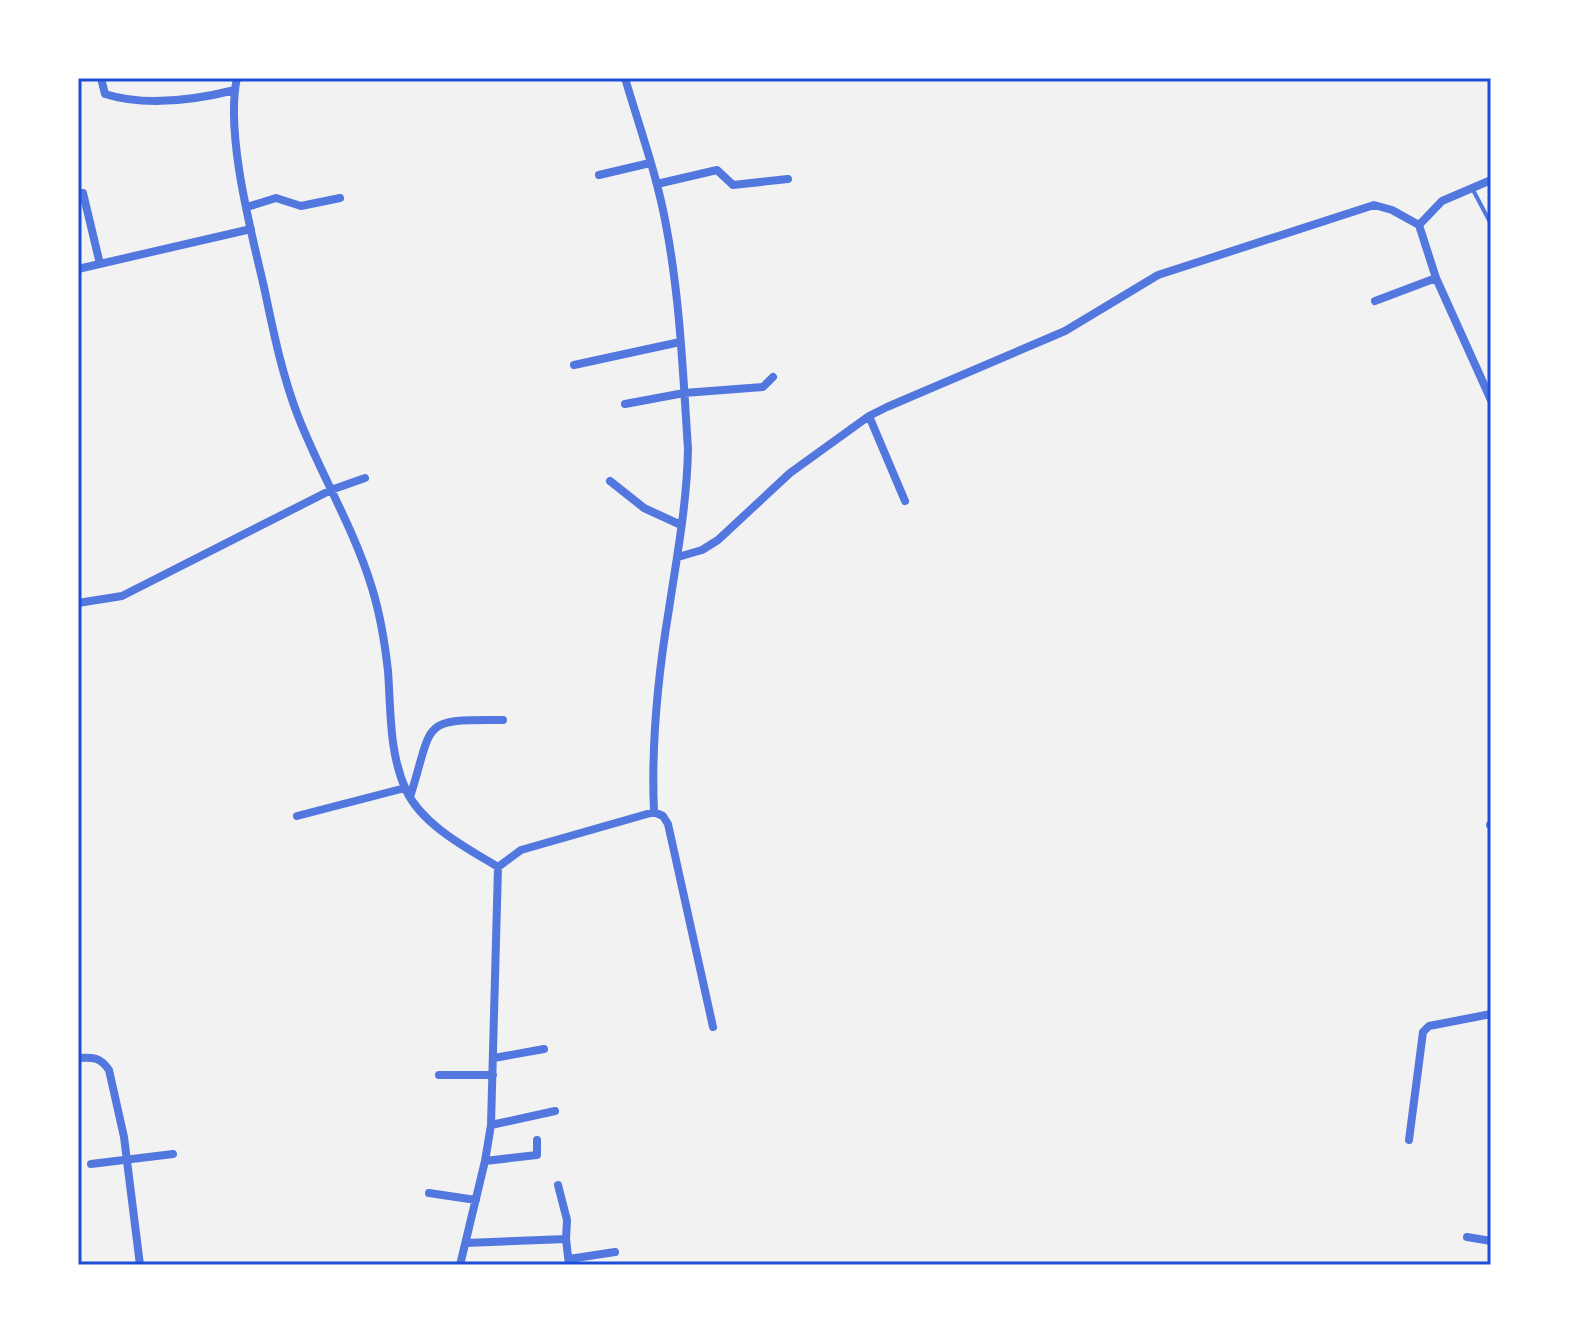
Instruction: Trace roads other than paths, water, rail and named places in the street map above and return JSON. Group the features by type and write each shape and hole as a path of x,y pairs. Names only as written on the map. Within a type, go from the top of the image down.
{"street":[{"path":"101,78 105,94 138,100 191,99 235,90"},
{"path":"237,78 234,116 247,207 276,340 296,412 372,587 388,671 392,734 408,792 429,818 498,867"},
{"path":"625,78 657,184 673,266 684,393 687,478 663,651 655,746 654,812"},
{"path":"599,175 650,163"},
{"path":"657,184 717,170 733,185 788,179"},
{"path":"1419,225 1436,205 1461,191 1491,180"},
{"path":"83,193 100,264"},
{"path":"247,207 276,198 301,206 340,198"},
{"path":"678,557 702,550 718,540 790,473 869,416 1065,331 1158,275 1374,205 1392,210 1419,225 1436,278 1491,400"},
{"path":"78,269 251,229"},
{"path":"1375,301 1436,278"},
{"path":"574,365 680,342"},
{"path":"625,404 684,393 763,387 773,377"},
{"path":"869,416 905,501"},
{"path":"78,603 122,596 331,490 365,478"},
{"path":"610,481 644,508 681,525"},
{"path":"408,792 424,742 437,726 445,721 503,720"},
{"path":"297,816 408,792"},
{"path":"498,867 521,850 654,812 663,816 668,824 713,1027"},
{"path":"460,1265 491,1125 498,867"},
{"path":"1409,1140 1423,1032 1429,1026 1491,1014"},
{"path":"494,1058 544,1049"},
{"path":"78,1058 96,1057 109,1070 124,1137 140,1265"},
{"path":"439,1075 493,1075"},
{"path":"491,1125 555,1111"},
{"path":"485,1161 537,1155 537,1140"},
{"path":"91,1164 173,1154"},
{"path":"558,1185 567,1220 569,1262 615,1252"},
{"path":"429,1193 476,1200"},
{"path":"1467,1237 1491,1241"},
{"path":"466,1243 566,1239"}],"lane":[{"path":"1472,188 1491,224"}]}
